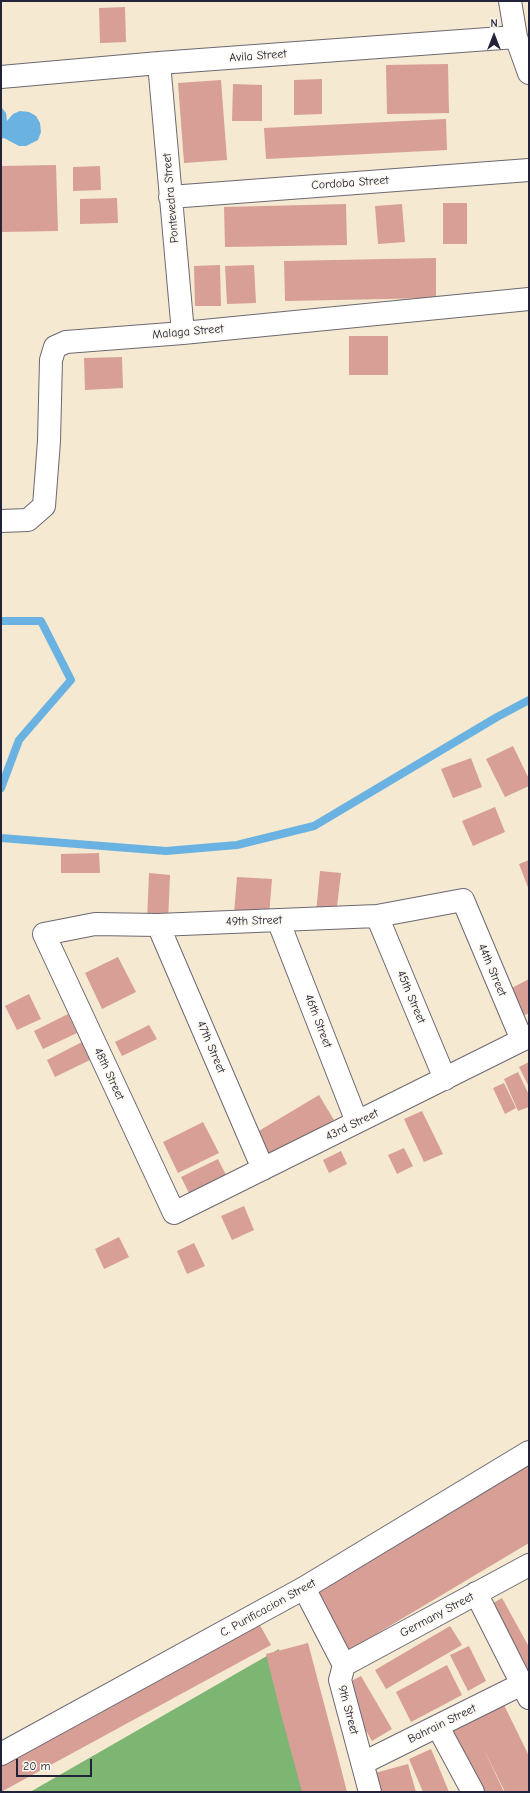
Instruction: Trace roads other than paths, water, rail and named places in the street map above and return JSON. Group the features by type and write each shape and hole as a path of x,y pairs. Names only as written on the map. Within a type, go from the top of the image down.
{"street":[{"path":"510,1 516,38 529,73"},
{"name":"Avila Street","path":"1,77 159,63 516,38"},
{"name":"Pontevedra Street","path":"159,63 183,333"},
{"name":"Cordoba Street","path":"170,197 529,170"},
{"name":"Malaga Street","path":"1,521 28,520 44,506 49,441 51,360 55,347 66,342 183,333 529,299"},
{"name":"49th Street","path":"44,934 95,924 158,925 377,916 463,900"},
{"name":"44th Street","path":"463,900 525,1038"},
{"name":"45th Street","path":"377,916 445,1079"},
{"name":"46th Street","path":"278,920 358,1122"},
{"name":"47th Street","path":"158,925 263,1169"},
{"name":"48th Street","path":"44,934 174,1213"},
{"name":"43rd Street","path":"174,1213 525,1038"},
{"name":"C. Purificacion Street","path":"1,1754 304,1588 529,1452"},
{"name":"Germany Street","path":"344,1664 529,1564"},
{"path":"304,1588 344,1664"},
{"path":"476,1593 525,1691"},
{"name":"9th Street","path":"344,1664 340,1680 370,1792"},
{"name":"Bahrain Street","path":"363,1763 438,1727 525,1691"},
{"path":"438,1727 473,1792"}],"water":[{"path":"1,107 6,113 7,121 13,114 20,111 29,112 36,116 40,123 41,132 38,140 26,146 19,146 4,138 1,139"}],"waterway":[{"path":"1,621 41,621 71,680 19,740 1,788"},
{"path":"1,838 166,851 237,845 314,826 497,717 529,700"}]}
